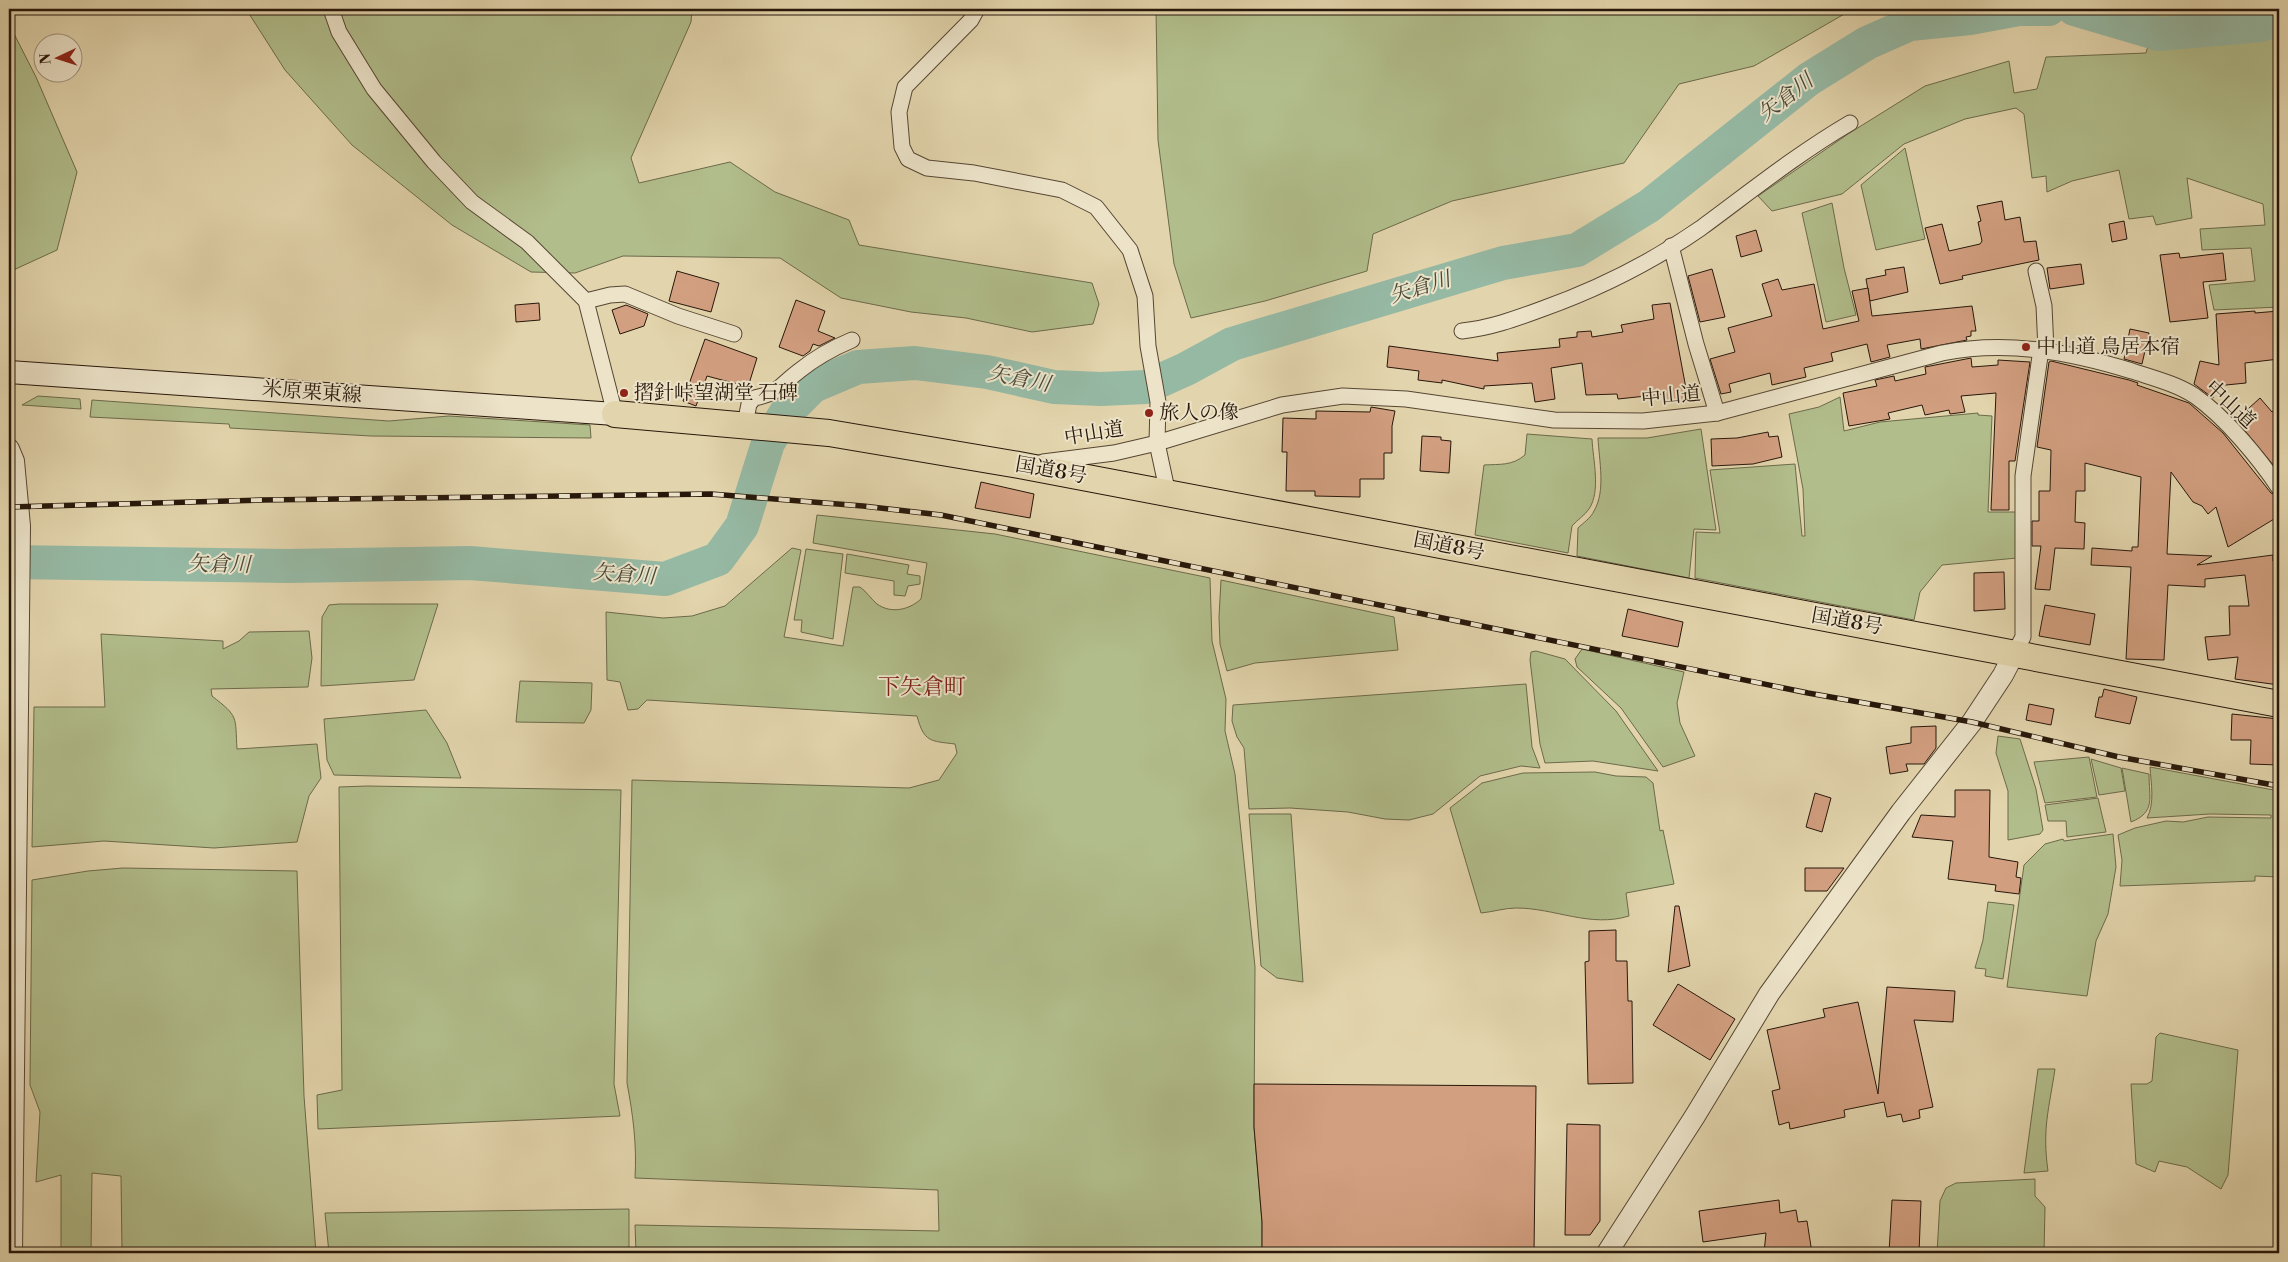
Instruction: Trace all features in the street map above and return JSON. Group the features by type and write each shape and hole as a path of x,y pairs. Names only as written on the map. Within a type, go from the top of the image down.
{"highway":[{"name":"国道8号","path":"615,414 829,433 1019,465 2015,652 2279,704"}],"main road":[{"name":"米原栗東線","path":"9,372 615,414"}],"street":[{"path":"331,9 339,32 374,89 434,162 472,202 527,242 586,301 615,414"},
{"path":"977,9 971,20 905,87 899,112 899,130 902,147 908,159 928,168 974,173 1062,190 1096,207 1130,250 1145,296 1148,346 1158,402 1157,443 1168,494"},
{"path":"1462,331 1487,328 1565,301 1616,279 1699,229 1814,144 1850,122"},
{"path":"1671,246 1696,344 1717,413"},
{"path":"1607,1253 1695,1116 1769,994 1901,812 1972,722 2004,675 2024,637 2023,476 2043,350 2044,306 2036,271"},
{"path":"586,301 610,295 625,294 678,316 734,334"},
{"path":"748,425 749,404 754,398 772,394 799,371 832,348 852,340"},
{"name":"中山道","path":"1019,465 1114,453 1157,443 1282,405 1342,396 1406,399 1554,420 1643,421 1717,413 1964,349 2007,347 2043,350 2114,366 2183,389 2206,405 2222,420 2268,471 2279,488"},
{"path":"9,449 14,461 17,480 20,533 12,1253"},
{"path":"1098,480 1114,453"}],"green space":[{"path":"246,9 692,9 691,22 631,158 639,183 730,162 775,192 849,220 859,245 1092,283 1099,304 1093,324 1032,332 966,318 911,312 841,298 780,258 623,256 575,273 531,272 452,225 352,145 285,70"},
{"path":"1156,9 1853,9 1754,66 1679,84 1624,163 1452,201 1373,234 1367,271 1265,301 1191,318 1174,264 1158,140"},
{"path":"2129,9 2279,9 2279,307 2214,310 2209,285 2255,281 2251,248 2202,250 2200,229 2265,225 2263,204 2187,178 2192,218 2156,225 2153,216 2129,219 2119,170 2072,181 2047,192 2046,176 2032,178 2024,114 2016,108 1965,119 1904,144 1842,194 1772,211 1758,196 1848,134 1925,86 2009,61 2014,93 2037,89 2046,57 2146,53 2155,22"},
{"path":"9,24 32,69 32,82 38,82 77,172 57,250 9,272"},
{"path":"1905,148 1925,239 1876,250 1861,185"},
{"path":"1832,203 1844,268 1856,315 1826,322 1802,213"},
{"path":"38,396 80,399 81,409 22,405"},
{"path":"1840,397 1844,431 1880,422 1978,413 1978,415 1992,416 1988,512 2017,512 2017,558 1942,565 1920,592 1914,620 1695,578 1696,532 1720,533 1710,470 1795,464 1802,536 1805,536 1803,489 1789,414 1819,407"},
{"path":"92,400 389,421 449,416 590,425 591,438 371,436 230,428 229,424 90,417"},
{"path":"1701,429 1716,530 1694,529 1689,578 1577,556 1578,528 1593,514 1600,494 1601,475 1598,438 1647,438"},
{"path":"1527,434 1592,439 1595,493 1589,509 1572,526 1568,553 1475,535 1484,465 1506,464 1520,459 1525,455"},
{"path":"817,515 995,534 1210,578 1212,641 1226,699 1225,731 1235,774 1255,967 1254,1127 1262,1222 1262,1253 636,1253 635,1225 939,1231 938,1190 635,1178 634,1130 627,1083 632,780 909,788 939,780 957,753 955,744 929,739 922,731 917,716 647,700 638,709 628,710 620,682 607,680 606,612 663,618 692,616 725,606 792,548 801,550 784,637 843,646 853,587 860,587 877,604 888,609 905,608 921,599 927,563 813,543"},
{"path":"806,549 843,554 833,639 801,632 802,620 794,620"},
{"path":"847,554 909,565 907,574 920,576 920,584 908,586 905,596 894,595 894,581 845,573"},
{"path":"1221,580 1394,617 1398,650 1255,663 1227,671 1220,644"},
{"path":"438,604 414,680 321,686 322,617 329,605"},
{"path":"309,631 312,658 308,687 211,689 212,696 227,708 234,718 237,749 317,744 321,778 309,796 297,842 214,848 104,841 32,847 34,707 105,707 101,634 223,641 223,649 239,641 249,632"},
{"path":"1582,649 1684,672 1677,703 1680,723 1695,756 1663,767 1621,708 1577,667 1575,659"},
{"path":"1536,651 1565,659 1616,711 1658,771 1593,761 1545,763 1540,744 1530,660 1531,652"},
{"path":"520,681 592,683 591,710 584,723 516,722"},
{"path":"1526,684 1532,747 1540,768 1521,766 1480,776 1433,814 1409,820 1385,819 1348,812 1290,808 1249,809 1244,748 1237,737 1232,721 1233,705"},
{"path":"426,710 447,743 461,778 334,775 327,760 324,719"},
{"path":"1998,736 2020,739 2036,789 2043,830 2040,834 2008,840 2008,791 1996,753"},
{"path":"2089,757 2097,797 2045,803 2034,762"},
{"path":"2091,759 2121,768 2125,791 2099,795"},
{"path":"2150,767 2279,791 2279,877 2255,876 2255,881 2120,886 2122,860 2118,835 2135,828 2166,821 2183,822 2208,817 2271,818 2271,815 2210,814 2147,818 2152,800"},
{"path":"2122,768 2149,774 2150,797 2148,809 2139,818 2131,822"},
{"path":"1595,772 1616,776 1646,777 1653,783 1660,831 1663,830 1674,884 1626,893 1629,916 1615,919 1586,919 1545,911 1516,908 1481,913 1450,808 1482,783 1523,773"},
{"path":"339,787 621,790 614,1084 620,1116 318,1129 317,1095 342,1090"},
{"path":"2098,798 2106,832 2067,837 2066,821 2048,821 2045,805"},
{"path":"1249,814 1291,814 1303,982 1277,978 1261,966"},
{"path":"2113,834 2116,867 2108,914 2096,941 2087,996 2007,987 2024,865 2045,844 2063,839 2064,841"},
{"path":"123,868 297,871 304,1096 316,1253 122,1253 121,1176 92,1173 91,1253 61,1253 61,1175 36,1182 40,1112 30,1085 32,880 88,871"},
{"path":"1988,902 2014,905 2003,979 1985,976 1986,969 1975,968 1983,940"},
{"path":"2160,1033 2238,1050 2228,1175 2221,1189 2187,1167 2159,1161 2155,1172 2136,1164 2131,1084 2147,1084 2152,1081 2156,1037"},
{"path":"2038,1069 2055,1069 2046,1131 2048,1171 2024,1173"},
{"path":"2035,1179 2035,1196 2045,1207 2044,1253 1937,1253 1940,1201 1946,1188 1956,1183"},
{"path":"629,1209 629,1253 329,1253 325,1213"}],"building":[{"path":"2002,201 2005,220 2020,217 2024,242 2036,241 2039,260 1962,276 1963,279 1940,284 1925,228 1942,224 1949,251 1980,244 1982,241 1978,222 1981,221 1977,206"},
{"path":"2124,221 2127,239 2112,242 2109,224"},
{"path":"1756,230 1762,251 1741,257 1736,236"},
{"path":"2179,253 2180,258 2223,253 2226,280 2203,282 2208,318 2170,322 2160,255"},
{"path":"2081,264 2084,284 2050,289 2047,268"},
{"path":"1904,267 1908,292 1870,301 1866,279 1886,275 1885,270"},
{"path":"1712,269 1725,317 1700,322 1688,276"},
{"path":"677,271 719,283 711,312 669,301"},
{"path":"1778,279 1782,290 1814,284 1823,329 1859,321 1852,291 1868,288 1872,316 1972,306 1976,331 1971,331 1971,336 1966,337 1967,340 1921,349 1920,339 1887,345 1890,357 1871,362 1867,344 1831,353 1833,361 1804,368 1806,377 1772,385 1770,373 1729,384 1731,392 1721,394 1710,359 1735,352 1728,328 1772,316 1762,284"},
{"path":"796,300 825,311 818,331 835,338 819,346 813,344 810,351 803,356 779,347"},
{"path":"539,303 540,320 516,322 515,305"},
{"path":"1670,303 1688,399 1666,403 1665,394 1618,399 1617,394 1586,395 1582,363 1551,368 1555,399 1535,402 1532,383 1484,386 1484,389 1442,380 1442,383 1418,380 1419,371 1387,367 1389,346 1498,361 1497,353 1560,347 1559,339 1577,337 1577,332 1591,331 1592,337 1623,332 1621,325 1654,319 1652,305"},
{"path":"626,305 648,314 644,326 620,334 612,310"},
{"path":"2255,311 2255,313 2279,311 2279,359 2245,363 2246,383 2216,386 2213,398 2194,384 2200,361 2219,365 2216,314"},
{"path":"2130,329 2149,333 2142,364 2124,359"},
{"path":"705,339 757,358 748,387 707,376 696,406 683,401"},
{"path":"1971,358 1972,367 1998,365 1998,360 2030,362 2015,461 2009,461 2009,510 1991,510 1996,393 1961,396 1965,412 1950,414 1949,410 1925,415 1922,405 1888,413 1890,419 1849,426 1843,393 1877,386 1875,380 1894,376 1895,381 1926,374 1925,367"},
{"path":"2049,362 2129,380 2138,383 2137,385 2189,403 2223,433 2271,493 2279,497 2279,516 2228,547 2216,507 2208,514 2202,506 2193,502 2171,472 2167,554 2212,556 2197,565 2273,555 2273,561 2279,560 2279,685 2235,679 2238,657 2208,660 2205,637 2230,635 2229,606 2249,606 2245,575 2205,579 2205,587 2168,585 2164,660 2126,659 2131,567 2091,565 2092,548 2132,551 2132,547 2138,547 2141,477 2085,463 2085,491 2076,491 2075,522 2085,523 2084,549 2055,548 2050,590 2035,589 2041,546 2032,546 2032,521 2039,521 2039,491 2050,491 2051,450 2037,447"},
{"path":"2260,398 2272,412 2279,406 2279,472 2236,420"},
{"path":"1371,407 1395,411 1392,426 1392,453 1384,453 1384,479 1360,479 1360,497 1315,496 1315,491 1286,491 1287,452 1282,452 1283,418 1316,419 1316,411 1370,412"},
{"path":"1768,432 1769,437 1778,436 1782,457 1753,464 1712,466 1711,439 1737,438"},
{"path":"1422,436 1441,437 1441,440 1451,441 1449,473 1420,471"},
{"path":"981,482 1034,494 1030,518 975,508"},
{"path":"2004,572 2005,609 1974,611 1974,573"},
{"path":"2045,605 2095,614 2090,645 2039,636"},
{"path":"1628,609 1683,622 1678,647 1622,636"},
{"path":"2104,689 2137,697 2130,724 2095,717 2099,697 2102,697"},
{"path":"2029,704 2054,709 2051,725 2026,720"},
{"path":"2232,714 2279,719 2279,765 2250,764 2251,740 2231,740"},
{"path":"1936,726 1936,748 1924,764 1906,764 1908,771 1890,774 1886,747 1911,743 1911,727"},
{"path":"1955,790 1990,790 1989,857 2018,862 2016,877 2021,878 2019,894 1995,891 1996,885 1948,879 1953,841 1912,837 1921,815 1955,817"},
{"path":"1815,793 1831,798 1822,832 1806,827"},
{"path":"1805,868 1844,868 1827,891 1805,891"},
{"path":"1675,906 1679,906 1690,966 1668,972"},
{"path":"1616,930 1616,961 1627,961 1628,1001 1632,1001 1633,1083 1588,1084 1585,962 1589,961 1589,931"},
{"path":"1678,984 1735,1019 1710,1060 1653,1025"},
{"path":"1887,987 1955,991 1953,1022 1914,1020 1933,1107 1919,1110 1920,1118 1903,1122 1901,1114 1887,1117 1884,1102 1844,1110 1845,1117 1790,1129 1789,1122 1779,1125 1772,1091 1780,1089 1767,1030 1825,1017 1823,1009 1858,1002 1878,1094"},
{"path":"1254,1084 1536,1086 1534,1253 1262,1253 1262,1222 1254,1127"},
{"path":"1567,1124 1600,1125 1600,1221 1590,1235 1565,1235"},
{"path":"1779,1200 1780,1213 1796,1210 1798,1222 1807,1221 1812,1253 1764,1253 1766,1233 1703,1242 1699,1211"},
{"path":"1892,1200 1921,1201 1919,1253 1889,1253"}],"waterway":[{"name":"矢倉川","path":"9,562 288,566 470,563 665,579 718,559 742,526 768,443 785,414 813,386 858,367 915,363 987,372 1054,387 1101,389 1146,387 1186,369 1232,344 1503,263 1577,250 1649,206 1809,79 1867,43 1910,24 1970,18 2019,9 2049,9"},
{"name":"矢倉川","path":"2074,9 2159,34 2261,25 2279,17"}],"railway":[{"path":"9,507 262,500 711,494 863,506 941,515 1808,693 1972,722 2119,757 2279,786"}],"place":[{"name":"中山道 鳥居本宿","path":"2026,347"},
{"name":"摺針峠望湖堂 石碑","path":"624,393"},
{"name":"旅人の像","path":"1149,413"}],"district":[{"name":"下矢倉町","path":"922,687"}]}
